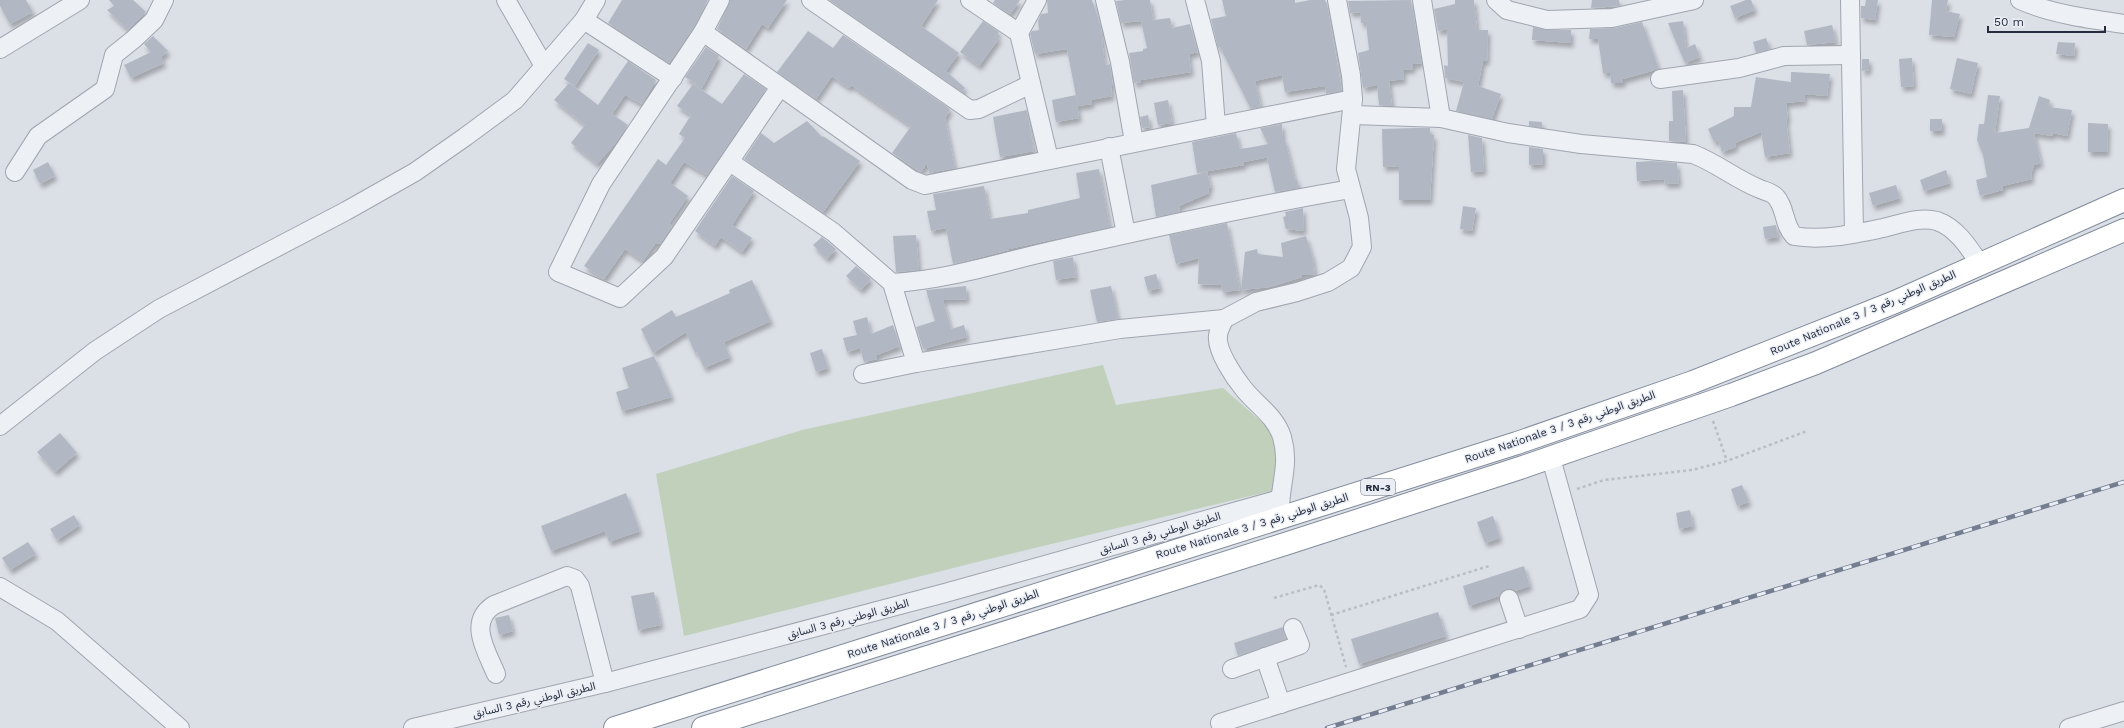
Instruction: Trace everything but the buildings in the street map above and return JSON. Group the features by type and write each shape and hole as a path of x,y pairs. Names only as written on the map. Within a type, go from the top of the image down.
{"highway":[{"name":"Route Nationale 3 / الطريق الوطني رقم 3","path":"614,728 1190,546 1280,508 1517,443 1693,382 1880,308 2124,200"},
{"name":"RN-3","path":"703,728 1197,572 1551,458 1816,363 2124,230"},
{"path":"1190,546 1197,572"}],"street":[{"path":"0,49 80,0"},
{"path":"15,172 38,136 105,89 114,55 154,20 164,0"},
{"path":"506,0 544,66"},
{"path":"0,426 95,350 159,309 346,211 416,172 515,100 584,20 596,0"},
{"path":"720,0 703,32 601,184 558,272 620,298 664,257 780,87"},
{"path":"811,0 970,110 979,109 1031,84"},
{"path":"970,0 1019,33"},
{"path":"1037,0 1019,33 1048,159"},
{"path":"1105,0 1120,62 1134,142"},
{"path":"1195,0 1211,61 1216,126"},
{"path":"863,374 916,363 1120,329 1224,319 1256,302 1297,292 1328,282 1351,268 1362,247 1359,218 1346,169 1353,107 1351,76 1337,0"},
{"path":"1422,0 1441,118"},
{"path":"1496,0 1507,10 1547,20 1612,18 1694,0"},
{"path":"1850,0 1854,233"},
{"path":"2020,0 2034,6 2094,20 2124,24"},
{"path":"584,20 673,78"},
{"path":"703,32 912,180 925,185 1216,126 1353,107 1441,118 1508,133 1574,143 1645,151 1693,154 1706,158 1740,180 1775,195 1782,204 1785,222 1794,236 1810,239 1854,233 1921,219 1937,221 1949,228 1966,242 1980,264"},
{"path":"1660,79 1739,68 1784,56 1851,54"},
{"path":"1109,147 1126,234"},
{"path":"730,162 833,232 892,282 916,363"},
{"path":"892,282 916,281 947,276 1126,234 1276,202 1351,189"},
{"path":"1224,319 1218,337 1221,353 1243,388 1269,413 1282,436 1286,463 1280,508"},
{"path":"1220,723 1580,609 1589,595 1551,458"},
{"name":"الطريق الوطني رقم 3 السابق","path":"413,728 605,683 945,593 1280,508"},
{"path":"496,674 479,632 481,619 484,613 494,605 567,576 575,579 580,586 605,683"},
{"path":"0,587 57,621 180,728"},
{"path":"1509,599 1520,629"},
{"path":"1232,668 1300,645 1293,628"},
{"path":"1266,657 1281,704"},
{"path":"2069,728 2124,711"}],"path":[{"path":"1706,403 1727,461"},
{"path":"1561,495 1604,480 1692,470 1727,461 1807,430"},
{"path":"1331,615 1489,566"},
{"path":"1274,598 1319,585 1324,590 1348,671"}],"green space":[{"path":"1103,365 1116,405 1223,388 1271,430 1282,461 1275,490 981,561 684,636 656,474 802,430"}],"railway":[{"path":"1327,728 2124,482"}]}
